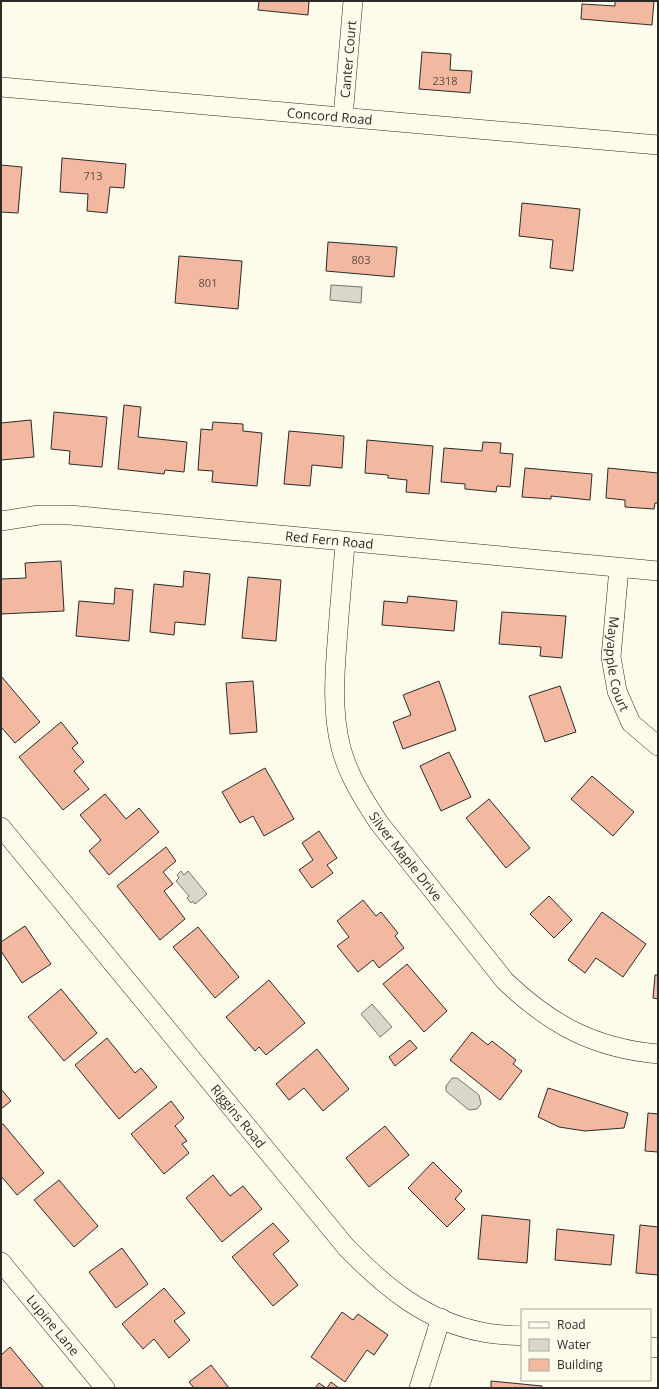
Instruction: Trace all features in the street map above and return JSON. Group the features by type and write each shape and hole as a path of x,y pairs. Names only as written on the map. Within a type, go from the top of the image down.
{"street":[{"name":"Canter Court","path":"343,117 353,1"},
{"name":"Concord Road","path":"1,87 658,145"},
{"name":"Red Fern Road","path":"1,521 39,515 70,515 658,571"},
{"name":"Silver Maple Drive","path":"345,542 335,670 335,709 341,748 349,770 364,800 379,824 500,975 528,1003 567,1028 605,1045 638,1052 658,1054"},
{"name":"Mayapple Court","path":"619,568 611,657 617,692 631,723 658,746"},
{"name":"Riggins Road","path":"1,827 346,1247 374,1276 397,1295 441,1318 482,1332 521,1336"},
{"name":"Lupine Lane","path":"1,1262 105,1388"},
{"path":"419,1388 441,1318"}],"water":[{"path":"331,285 362,287 361,303 330,300"},
{"path":"181,871 184,875 188,871 207,894 195,904 193,901 191,903 187,898 189,896 176,881 179,878 177,875"},
{"path":"372,1004 392,1027 380,1037 361,1014"},
{"path":"452,1078 457,1078 479,1095 481,1104 477,1109 469,1110 446,1091 446,1086"}],"building":[{"path":"259,1 309,1 308,15 258,10"},
{"path":"615,1 654,1 652,25 581,19 582,4 615,6"},
{"path":"422,52 451,54 450,70 472,71 470,93 419,89"},
{"path":"62,158 126,164 124,188 110,187 107,213 87,211 88,194 60,192"},
{"path":"1,165 22,167 18,213 1,212"},
{"path":"522,203 580,209 573,271 550,268 553,240 519,236"},
{"path":"328,242 397,247 394,277 326,271"},
{"path":"179,256 242,261 238,309 175,303"},
{"path":"124,405 141,407 138,437 187,442 184,472 165,470 164,474 118,469"},
{"path":"54,412 107,417 102,467 69,464 70,451 51,449"},
{"path":"31,420 34,457 1,460 1,423"},
{"path":"213,422 243,424 243,431 262,433 257,486 212,482 213,471 198,470 201,429 212,430"},
{"path":"289,431 344,436 342,468 312,465 310,486 284,484"},
{"path":"367,440 433,446 429,494 406,492 407,480 388,478 388,475 365,473"},
{"path":"483,442 501,443 500,453 513,454 510,487 497,486 496,492 465,489 465,484 441,482 444,448 482,451"},
{"path":"525,468 592,474 590,500 551,496 551,499 522,497"},
{"path":"608,468 658,473 658,503 655,503 654,509 625,507 625,500 606,498"},
{"path":"61,561 64,611 1,614 1,579 26,578 25,563"},
{"path":"184,571 210,574 205,625 175,622 174,635 150,632 154,584 183,587"},
{"path":"248,577 281,580 276,641 242,638"},
{"path":"115,588 133,590 129,641 76,636 79,601 114,604"},
{"path":"408,596 457,601 454,631 382,625 384,601 407,603"},
{"path":"502,612 566,616 562,658 540,656 541,647 499,644"},
{"path":"1,676 40,722 15,743 1,727"},
{"path":"253,681 257,732 230,734 226,683"},
{"path":"439,681 456,730 403,749 393,722 411,715 403,695"},
{"path":"560,686 576,732 545,742 529,696"},
{"path":"61,722 78,743 72,748 84,762 74,771 89,789 63,810 19,757"},
{"path":"449,752 471,797 441,811 420,766"},
{"path":"265,768 294,819 264,836 253,816 240,823 222,792"},
{"path":"592,776 634,812 613,836 571,799"},
{"path":"105,794 126,819 139,808 159,832 109,875 89,851 101,840 80,815"},
{"path":"489,799 530,848 506,868 466,818"},
{"path":"319,831 337,858 327,865 333,873 312,888 299,870 313,860 302,843"},
{"path":"166,847 176,861 163,872 173,884 164,891 185,919 160,940 117,886"},
{"path":"549,896 572,920 554,938 530,914"},
{"path":"363,900 376,916 381,912 398,933 395,936 404,948 379,968 373,960 358,972 337,946 349,937 337,921"},
{"path":"602,912 646,944 623,977 596,958 585,973 568,960"},
{"path":"25,926 51,964 22,983 1,951 1,942"},
{"path":"198,927 239,977 215,998 173,947"},
{"path":"407,964 447,1011 424,1032 383,984"},
{"path":"655,975 658,975 658,999 653,998"},
{"path":"269,980 305,1023 266,1055 259,1047 255,1051 226,1017"},
{"path":"61,989 97,1033 64,1061 28,1017"},
{"path":"472,1032 488,1045 492,1041 516,1060 513,1064 522,1071 500,1100 450,1060"},
{"path":"107,1038 135,1073 141,1068 157,1087 119,1119 75,1065"},
{"path":"410,1040 417,1048 395,1066 389,1057"},
{"path":"317,1049 349,1089 323,1111 304,1088 289,1100 276,1084"},
{"path":"548,1088 628,1113 624,1128 585,1131 559,1127 538,1117"},
{"path":"1,1089 11,1101 1,1109"},
{"path":"171,1101 184,1118 175,1126 187,1141 182,1144 189,1153 164,1174 131,1134"},
{"path":"648,1113 658,1114 658,1152 645,1151"},
{"path":"3,1124 44,1173 17,1195 1,1176 1,1125"},
{"path":"385,1126 409,1155 369,1187 346,1158"},
{"path":"433,1162 462,1191 455,1199 465,1209 447,1227 408,1188"},
{"path":"213,1175 230,1196 243,1186 262,1209 222,1242 186,1198"},
{"path":"59,1180 98,1226 74,1247 34,1200"},
{"path":"482,1215 530,1220 527,1263 478,1259"},
{"path":"273,1223 289,1241 273,1254 298,1285 273,1306 232,1257"},
{"path":"640,1225 658,1227 658,1275 636,1273"},
{"path":"557,1229 614,1235 611,1265 555,1260"},
{"path":"122,1248 148,1284 116,1308 89,1272"},
{"path":"164,1288 185,1313 174,1321 190,1340 169,1358 154,1339 143,1349 122,1324"},
{"path":"342,1312 353,1320 358,1314 388,1335 374,1355 367,1350 345,1382 311,1357"},
{"path":"10,1347 44,1388 1,1388 1,1355"},
{"path":"211,1365 229,1388 194,1388 189,1382"},
{"path":"491,1381 542,1386 542,1388 491,1388"},
{"path":"331,1382 339,1388 327,1388"},
{"path":"319,1383 326,1388 315,1388"}]}
